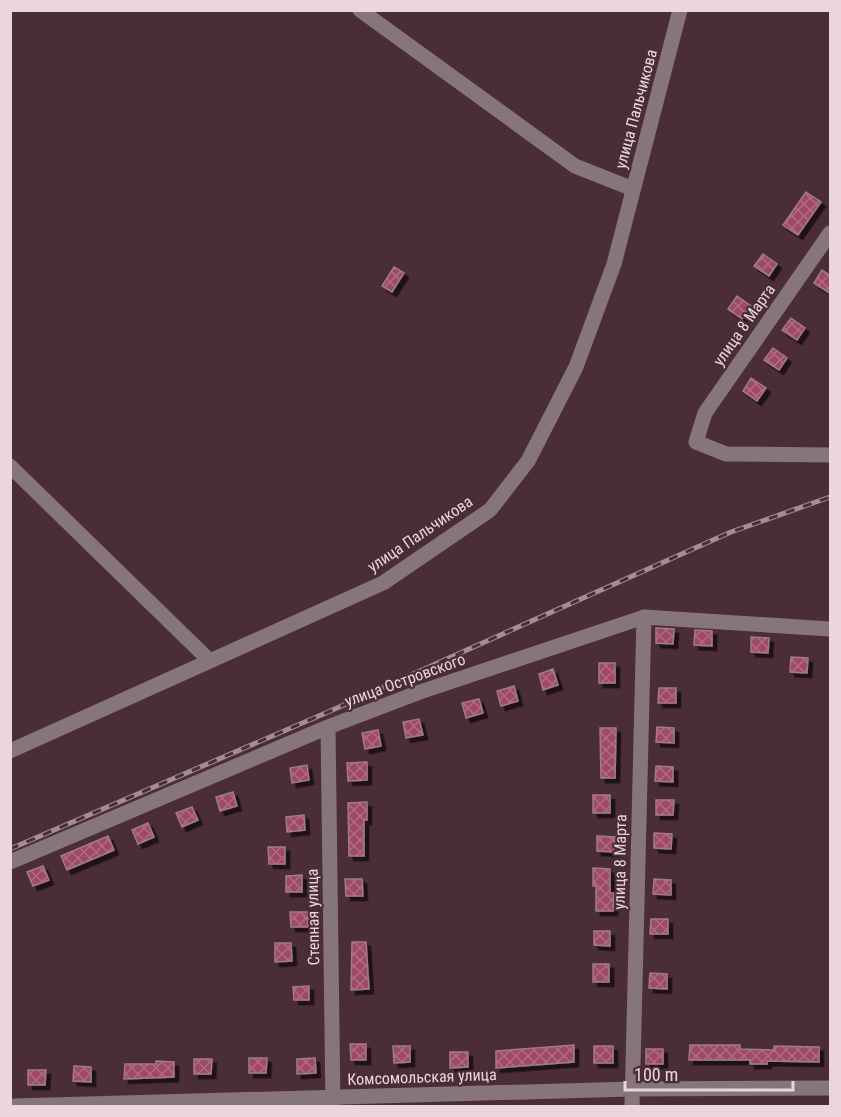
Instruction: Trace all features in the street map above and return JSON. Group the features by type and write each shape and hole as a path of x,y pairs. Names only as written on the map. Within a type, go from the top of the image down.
{"street":[{"path":"360,10 575,166 633,189"},
{"name":"улица Пальчикова","path":"10,752 383,583 490,510 528,461 576,368 614,264 680,10"},
{"name":"улица 8 Марта","path":"831,233 705,413 696,442 726,454 831,455"},
{"path":"10,466 210,662"},
{"name":"улица 8 Марта","path":"633,1107 644,617"},
{"name":"улица Островского","path":"10,862 328,727 420,692 644,617 831,629"},
{"name":"Степная улица","path":"328,727 333,1102"},
{"name":"Комсомольская улица","path":"14,1107 333,1102 632,1089 831,1088"},
{"path":"10,1095 14,1107"}],"building":[{"path":"806,192 821,202 798,235 783,225"},
{"path":"763,254 777,264 769,276 754,266"},
{"path":"394,267 404,273 392,292 382,286"},
{"path":"822,270 831,276 831,294 814,283"},
{"path":"737,296 751,306 742,319 728,309"},
{"path":"791,318 805,328 797,340 782,330"},
{"path":"773,348 787,358 779,370 764,360"},
{"path":"751,378 766,388 757,401 743,391"},
{"path":"656,628 674,629 673,644 656,643"},
{"path":"695,630 712,631 712,646 694,645"},
{"path":"751,637 769,638 768,653 751,652"},
{"path":"791,657 808,658 807,673 790,672"},
{"path":"599,663 615,663 615,683 599,683"},
{"path":"553,669 558,685 543,690 539,674"},
{"path":"514,686 518,701 501,706 497,691"},
{"path":"659,688 676,688 676,703 658,703"},
{"path":"479,699 483,713 466,718 462,703"},
{"path":"419,719 423,735 406,738 403,722"},
{"path":"657,727 674,728 674,743 656,742"},
{"path":"600,728 616,728 615,778 601,778"},
{"path":"378,730 381,746 365,749 362,733"},
{"path":"367,762 367,780 348,781 347,763"},
{"path":"307,765 309,780 292,783 290,768"},
{"path":"656,766 673,767 673,782 655,781"},
{"path":"233,792 237,806 220,811 216,797"},
{"path":"593,795 610,795 610,813 593,813"},
{"path":"656,800 674,800 673,815 656,815"},
{"path":"367,802 367,820 364,820 364,856 349,856 348,803"},
{"path":"192,807 198,820 182,827 176,813"},
{"path":"304,815 305,830 287,832 286,817"},
{"path":"148,823 154,837 138,844 132,830"},
{"path":"654,833 672,834 671,849 654,848"},
{"path":"108,836 114,850 67,870 61,856"},
{"path":"597,836 615,837 614,852 597,851"},
{"path":"268,847 285,847 285,864 269,864"},
{"path":"43,866 49,880 33,886 27,872"},
{"path":"593,868 610,869 610,893 614,893 613,911 596,911"},
{"path":"302,875 302,892 286,892 286,876"},
{"path":"345,879 362,879 363,896 346,896"},
{"path":"654,879 671,880 671,895 653,894"},
{"path":"290,912 308,912 308,927 291,927"},
{"path":"651,919 668,919 668,934 650,934"},
{"path":"594,931 610,931 610,946 594,945"},
{"path":"352,942 366,942 369,989 351,990"},
{"path":"275,943 291,943 292,961 275,962"},
{"path":"593,964 609,964 609,982 593,982"},
{"path":"650,973 667,974 667,989 649,988"},
{"path":"309,986 309,1000 294,1000 293,987"},
{"path":"350,1044 366,1044 366,1060 351,1060"},
{"path":"574,1045 574,1062 496,1068 496,1051"},
{"path":"690,1045 740,1045 740,1049 774,1050 774,1046 819,1047 819,1062 767,1061 767,1064 750,1064 750,1060 689,1060"},
{"path":"393,1046 410,1046 410,1062 394,1063"},
{"path":"594,1046 613,1046 613,1063 594,1063"},
{"path":"646,1049 663,1049 663,1064 646,1064"},
{"path":"450,1052 468,1052 468,1067 450,1068"},
{"path":"249,1058 267,1058 266,1073 249,1073"},
{"path":"315,1058 316,1073 297,1074 297,1059"},
{"path":"194,1059 212,1059 211,1074 194,1074"},
{"path":"156,1061 174,1062 174,1077 124,1079 125,1064 156,1064"},
{"path":"74,1066 91,1067 91,1082 73,1081"},
{"path":"28,1070 46,1070 45,1085 28,1085"}],"railway":[{"path":"10,849 328,712 731,532 830,497"}]}
